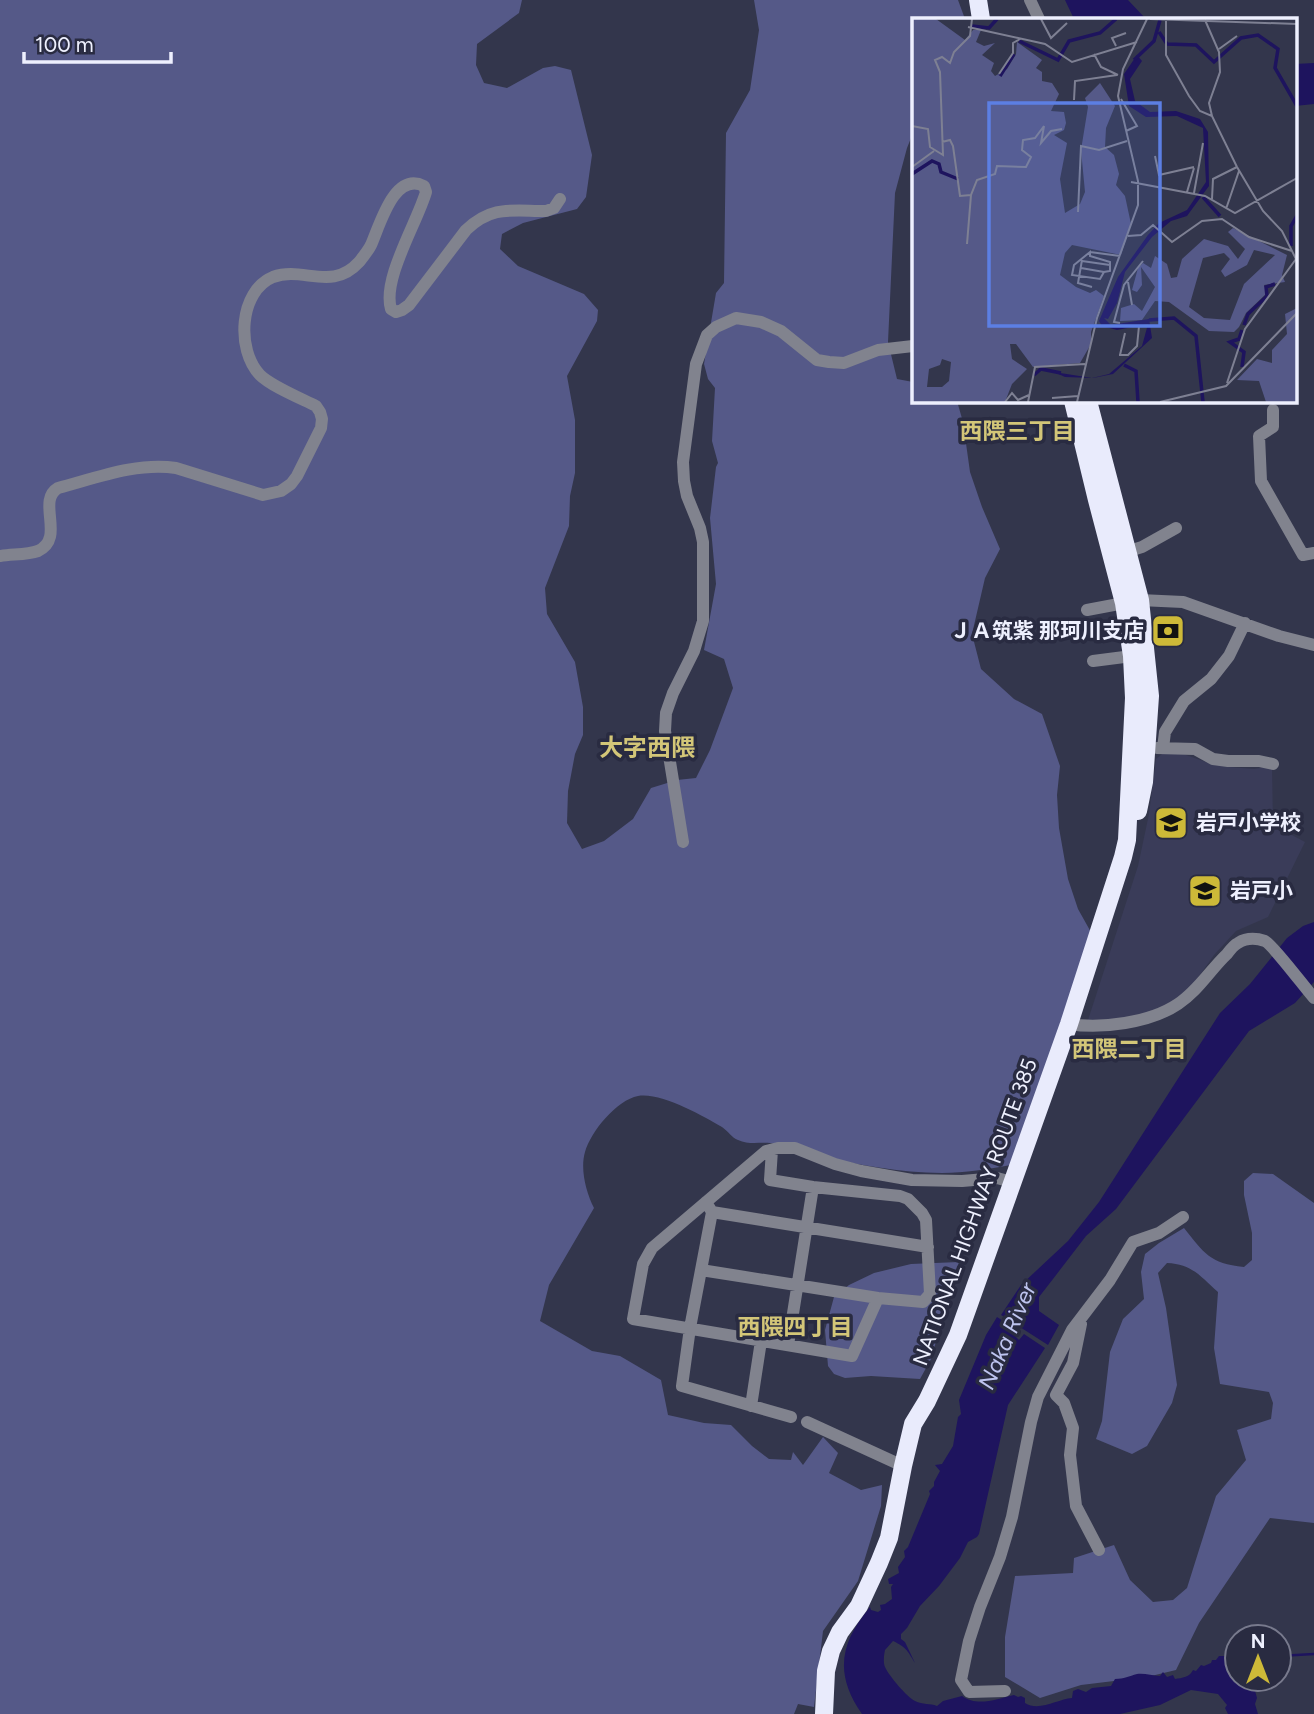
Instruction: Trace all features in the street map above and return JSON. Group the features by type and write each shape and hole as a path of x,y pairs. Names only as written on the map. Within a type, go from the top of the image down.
{"highway":[{"path":"978,0 981,18"},
{"path":"990,0 992,18"},
{"name":"NATIONAL HIGHWAY ROUTE 385","path":"824,1714 825,1671 831,1651 840,1632 859,1606 879,1563 888,1538 914,1424 958,1335 1069,1024 1123,857 1147,747 1150,696 1132,602 1097,500 1073,402"},
{"name":"NATIONAL HIGHWAY ROUTE 385","path":"1088,402 1129,551 1134,698 1147,747"}],"street":[{"path":"1030,0 1039,18"},
{"path":"0,556 35,552 46,545 51,531 49,497 53,491 120,471 176,468 263,495 281,491 297,476 321,429 322,419 316,406 266,380 252,362 243,333 250,302 260,286 270,278 281,275 330,278 353,268 369,249 394,194 402,186 418,183 424,186 426,191 390,286 388,302 396,312 409,305 477,219 495,212 546,211 554,208 559,199"},
{"path":"683,842 665,731 666,713 694,651 703,621 703,542 687,496 683,462 696,364 707,335 716,327 737,318 761,322 781,331 817,360 844,363 878,349 912,346"},
{"path":"1273,410 1273,427 1259,436 1261,481 1303,555 1314,553"},
{"path":"1129,551 1142,547 1175,528"},
{"path":"1087,610 1132,602 1183,602 1279,636 1314,645"},
{"path":"1147,747 1165,732 1184,701 1211,679 1229,656 1245,623"},
{"path":"1093,661 1132,656"},
{"path":"1147,747 1195,749 1213,759 1273,764"},
{"path":"1069,1024 1082,1026 1129,1022 1165,1012 1181,1003 1238,943 1253,938 1267,942 1313,997"},
{"path":"878,1298 852,1356 633,1319 643,1264 652,1248 709,1207 766,1151 795,1148 835,1164 912,1180 962,1181 998,1178 1012,1182"},
{"path":"701,1270 878,1298 923,1302 930,1294 926,1220 908,1199 770,1180 772,1150"},
{"path":"788,1345 813,1187"},
{"path":"709,1207 806,1228 928,1247"},
{"path":"709,1207 682,1386 791,1417"},
{"path":"1005,1690 969,1692 961,1680 973,1630 1012,1517 1038,1397 1072,1330 1110,1280 1133,1242 1159,1233 1183,1217"},
{"path":"1082,1317 1073,1363 1056,1395 1064,1403 1073,1428 1070,1455 1076,1506 1099,1550"},
{"path":"751,1406 761,1341"},
{"path":"807,1422 903,1466"}],"shaded area":[{"path":"0,0 522,0 519,13 477,44 476,65 484,83 507,88 543,68 555,66 571,70 592,155 586,197 577,209 523,223 502,234 500,249 518,266 584,294 598,310 597,321 567,376 575,420 575,473 570,496 569,526 545,588 547,614 575,662 583,707 583,735 575,754 568,791 567,823 582,849 604,841 633,819 651,788 677,780 696,778 710,750 733,688 724,659 704,650 716,584 710,518 718,463 712,441 715,388 708,379 704,364 716,293 724,283 726,133 750,90 759,30 754,0 958,0 965,18 912,18 912,136 895,193 888,342 897,379 912,382 912,402 957,402 970,472 1000,549 985,578 972,634 981,669 1014,699 1042,714 1060,766 1057,795 1059,828 1068,879 1078,909 1092,934 1011,1165 968,1172 926,1173 847,1162 810,1155 776,1144 742,1142 722,1127 682,1106 658,1098 638,1096 614,1110 599,1126 588,1144 584,1173 586,1188 594,1208 549,1285 540,1321 592,1351 620,1356 661,1380 668,1415 704,1423 731,1425 769,1459 791,1460 793,1452 803,1465 823,1437 838,1453 829,1473 861,1490 882,1485 881,1506 858,1581 823,1631 814,1707 798,1704 794,1714 0,1714"},
{"name":"岩戸小","path":"1162,754 1183,754 1229,767 1254,769 1272,766 1273,825 1305,842 1268,917 1236,931 1214,955 1188,992 1164,1007 1129,1019 1088,1020 1138,866 1149,814 1156,759"},
{"path":"1253,1173 1273,1174 1314,1203 1314,1523 1270,1518 1199,1623 1176,1670 1147,1677 1081,1685 1040,1698 1005,1677 1005,1637 1015,1576 1073,1573 1074,1558 1114,1545 1130,1580 1153,1602 1173,1600 1187,1588 1216,1496 1246,1460 1237,1430 1271,1419 1273,1403 1269,1392 1220,1384 1214,1348 1218,1292 1189,1268 1167,1263 1158,1273 1177,1385 1172,1403 1147,1446 1132,1454 1096,1439 1102,1421 1110,1352 1123,1319 1144,1299 1141,1272 1145,1254 1184,1228 1197,1245 1215,1260 1244,1267 1252,1260 1252,1233 1244,1195 1244,1181"},
{"path":"959,1262 931,1359 920,1379 871,1376 845,1378 834,1374 828,1366 825,1330 834,1297 849,1285 874,1273 911,1264"}],"water":[{"path":"1065,0 1128,0 1145,18 1074,18"},
{"path":"1314,63 1314,104 1296,106 1296,64"},
{"path":"1314,922 1314,982 1295,1003 1249,1031 1116,1209 1086,1236 1039,1297 1039,1311 1059,1325 1048,1345 1001,1315 1021,1285 1068,1241 1099,1202 1220,1013 1250,984 1287,938 1303,926"},
{"name":"Naka River","path":"997,1317 1019,1331 1016,1337 1019,1340 1024,1334 1045,1348 1008,1405 979,1534 968,1542 960,1558 920,1606 901,1634 901,1639 915,1663 906,1649 893,1641 885,1650 884,1663 887,1671 898,1686 921,1703 937,1706 943,1701 962,1696 981,1702 1014,1695 1025,1698 1025,1703 1036,1706 1072,1698 1073,1691 1078,1689 1086,1692 1092,1688 1111,1686 1115,1679 1137,1674 1160,1676 1163,1672 1167,1677 1173,1675 1175,1679 1183,1678 1201,1665 1223,1656 1223,1693 1256,1693 1258,1714 1228,1714 1225,1708 1227,1705 1218,1694 1191,1690 1160,1705 1120,1714 862,1714 847,1685 844,1672 847,1646 852,1633 870,1607 878,1612 881,1610 880,1605 892,1599 893,1584 889,1584 888,1579 899,1573 898,1567 905,1557 904,1551 940,1471 935,1465 942,1464 953,1446 958,1417 961,1414 959,1400 986,1335"}],"waterway":[{"path":"1293,1655 1314,1654"}],"place":[{"name":"ＪＡ筑紫 那珂川支店","path":"1168,631"},
{"name":"岩戸小学校","path":"1171,823"},
{"name":"岩戸小","path":"1205,891"}],"district":[{"name":"西隈三丁目","path":"1017,431"},
{"name":"大字西隈","path":"647,748"},
{"name":"西隈二丁目","path":"1129,1049"},
{"name":"西隈四丁目","path":"795,1327"}]}
